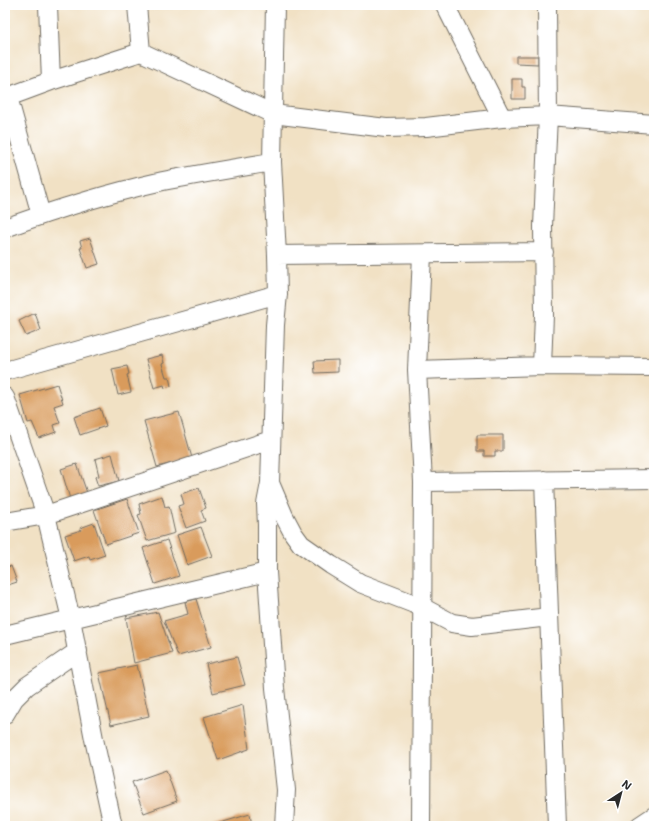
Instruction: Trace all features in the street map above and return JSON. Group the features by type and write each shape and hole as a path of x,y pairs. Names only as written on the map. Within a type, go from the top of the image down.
{"street":[{"path":"48,5 51,81"},
{"path":"137,5 141,52"},
{"path":"275,5 272,162 278,294 275,325 270,440 270,483 266,504 267,572 275,688 286,790 284,826"},
{"path":"444,5 502,118"},
{"path":"542,366 544,315 543,226 548,116 547,5"},
{"path":"41,215 7,98 51,81 141,52 273,114 386,128 426,127 502,118 548,116 654,124"},
{"path":"5,228 105,195 164,181 272,162"},
{"path":"277,255 544,252"},
{"path":"421,826 423,482 416,370 422,254"},
{"path":"5,371 278,294"},
{"path":"416,370 542,366 654,367"},
{"path":"5,397 46,515 78,651 94,740 113,826"},
{"path":"5,522 46,515 270,440"},
{"path":"423,482 654,479"},
{"path":"544,480 557,826"},
{"path":"270,483 284,516 301,544 330,565 360,583 422,607 452,623 472,626 549,616"},
{"path":"5,635 267,572"},
{"path":"5,714 14,699 27,686 78,651"},
{"path":"639,826 654,816"}],"building":[{"path":"516,56 538,56 538,64 516,63"},
{"path":"512,79 522,79 522,87 525,87 525,99 512,99"},
{"path":"90,238 99,264 87,268 80,248 82,248 80,241"},
{"path":"35,313 41,330 26,336 19,321"},
{"path":"162,355 164,363 162,364 166,377 169,377 171,386 165,388 164,385 154,388 146,359"},
{"path":"338,360 338,372 315,373 314,361"},
{"path":"127,366 129,374 127,375 131,392 118,395 112,369"},
{"path":"57,384 63,403 54,406 60,423 54,425 56,432 39,438 32,422 28,423 20,395"},
{"path":"100,408 106,426 80,435 74,417"},
{"path":"179,412 192,458 157,467 144,421"},
{"path":"477,435 503,435 503,451 495,451 495,456 484,456 484,451 477,451"},
{"path":"112,454 119,481 98,486 95,477 99,476 95,459"},
{"path":"77,464 87,493 70,499 61,469"},
{"path":"199,488 206,508 201,510 205,521 186,528 178,506 184,504 181,494"},
{"path":"162,496 165,507 169,506 175,533 147,541 138,515 141,514 139,504"},
{"path":"127,499 139,533 106,544 94,510"},
{"path":"94,523 105,555 90,560 89,556 74,561 65,535 81,530 80,528"},
{"path":"201,527 212,556 187,565 177,535"},
{"path":"167,540 179,576 155,584 143,548"},
{"path":"11,566 17,582 5,586 5,568"},
{"path":"196,599 211,647 178,656 164,621 188,614 185,602"},
{"path":"158,612 172,653 134,663 126,618"},
{"path":"237,657 245,685 213,693 206,664"},
{"path":"137,665 149,716 111,725 99,673"},
{"path":"243,705 249,749 218,760 204,717"},
{"path":"166,770 177,801 144,813 132,782"},
{"path":"250,814 252,826 210,826"}]}
